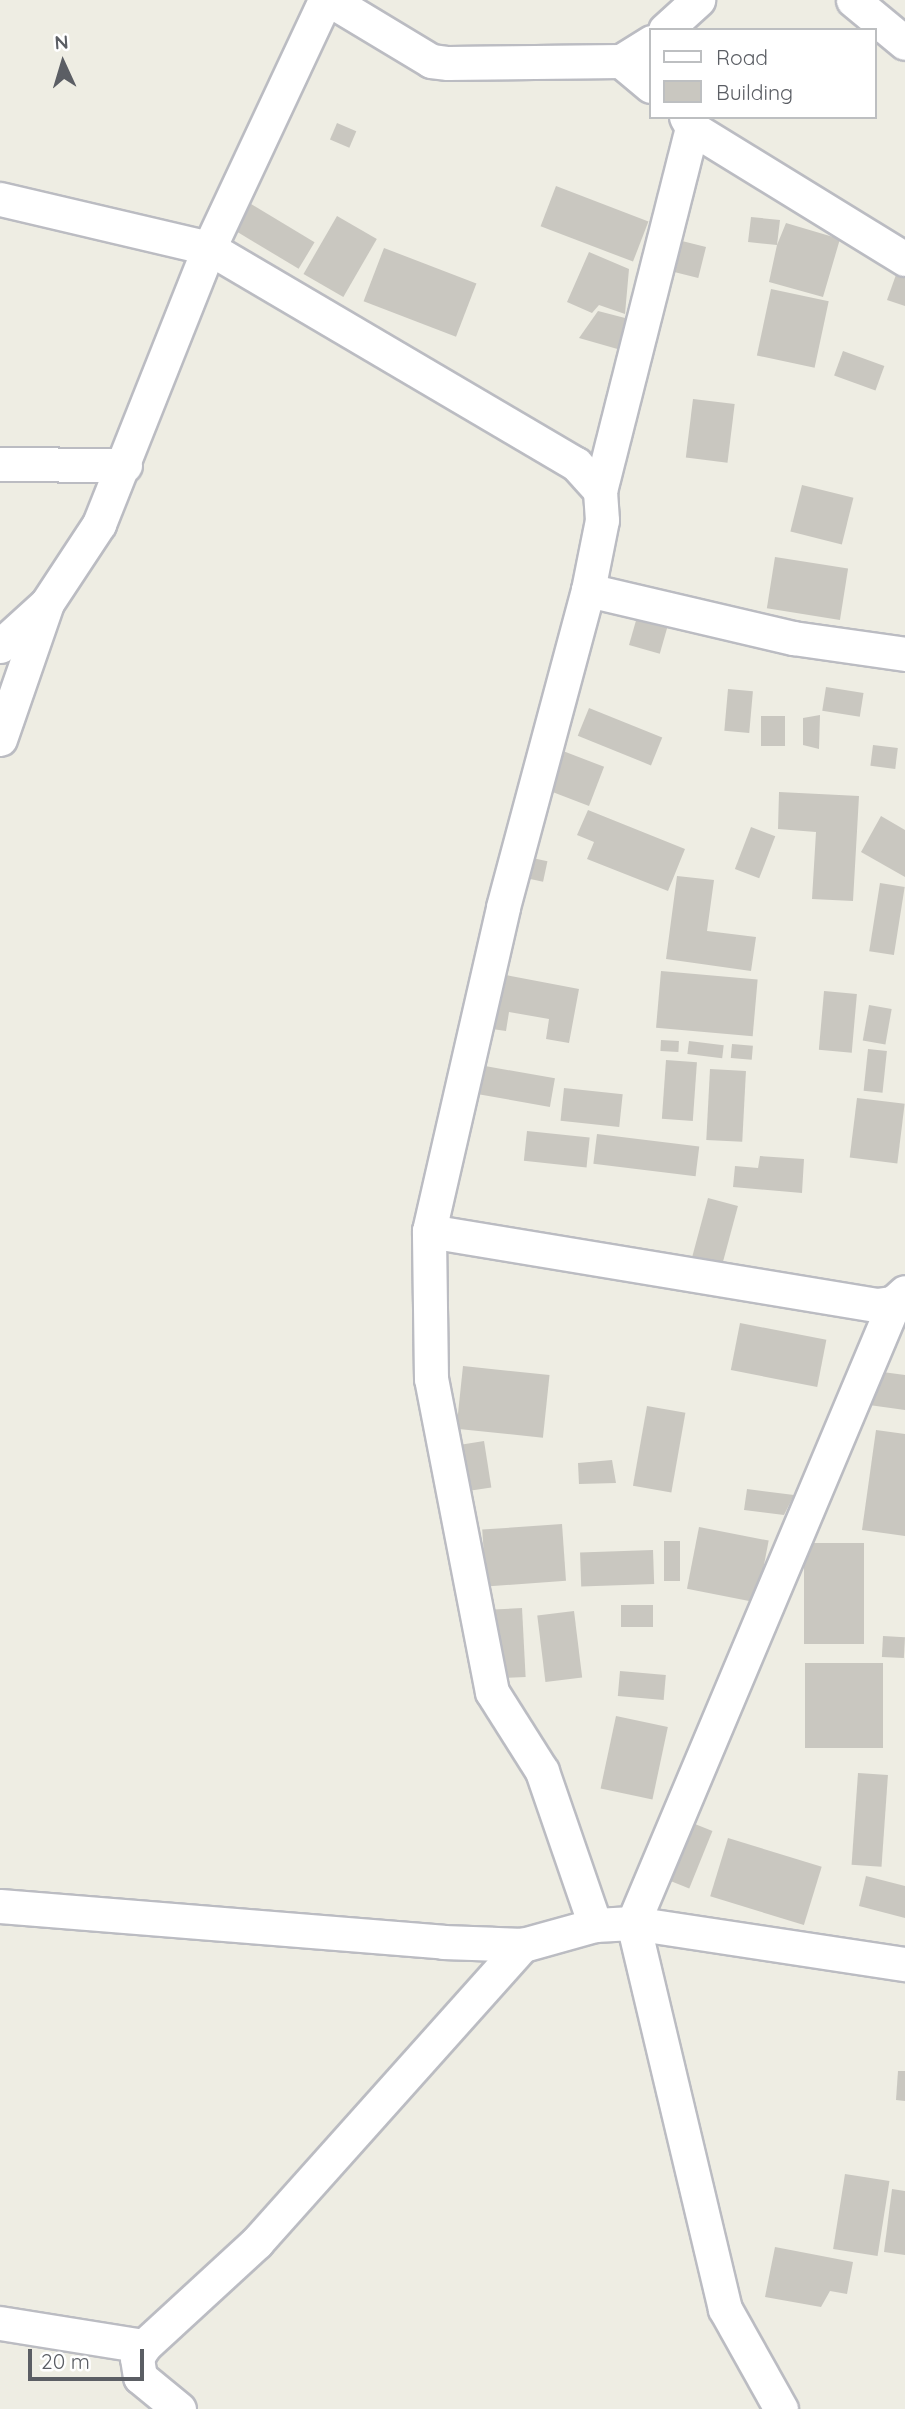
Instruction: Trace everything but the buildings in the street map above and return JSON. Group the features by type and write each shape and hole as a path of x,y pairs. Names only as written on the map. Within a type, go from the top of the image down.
{"street":[{"path":"0,646 47,603 99,524 209,248 325,0"},
{"path":"330,0 431,61 621,61 650,43"},
{"path":"667,28 698,0"},
{"path":"853,0 905,43"},
{"path":"621,61 650,85"},
{"path":"596,1925 542,1771 492,1692 431,1379 429,1231 503,906 588,590 602,520 600,491 689,123 905,259"},
{"path":"0,199 209,248 576,464 600,491"},
{"path":"0,464 125,464"},
{"path":"588,590 793,638 905,654"},
{"path":"0,739 47,603"},
{"path":"429,1231 877,1305 902,1298"},
{"path":"780,2409 725,2309 633,1923 902,1298"},
{"path":"0,1906 523,1944 596,1925 633,1923 905,1964"},
{"path":"179,2409 140,2377 137,2358 144,2346 257,2242 523,1944"},
{"path":"0,2323 144,2346"}]}
